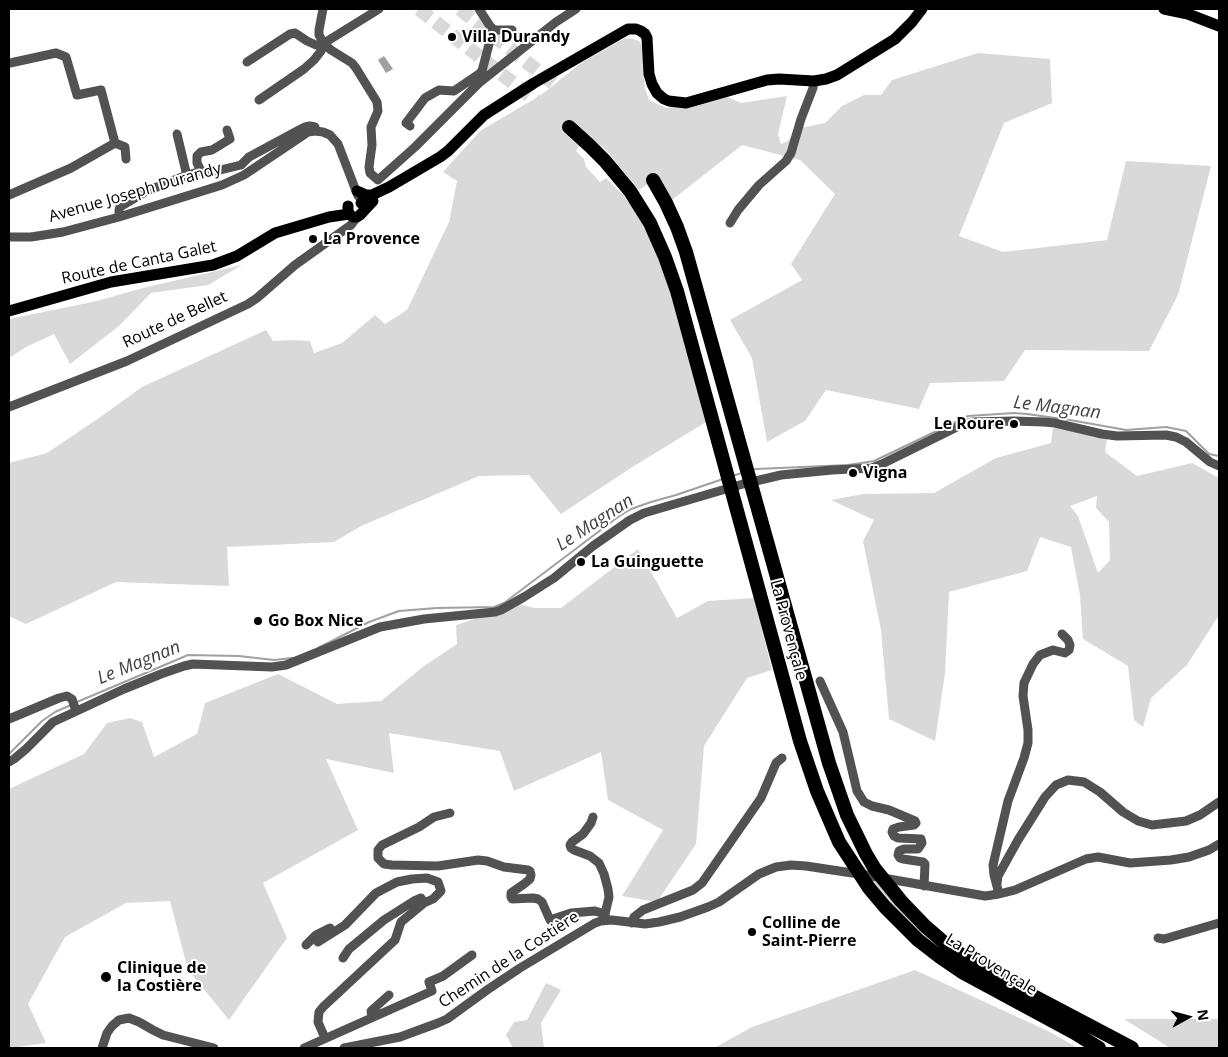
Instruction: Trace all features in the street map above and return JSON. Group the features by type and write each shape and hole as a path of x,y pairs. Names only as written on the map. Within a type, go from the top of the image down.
{"highway":[{"name":"La Provençale","path":"569,127 619,176 642,209 658,240 677,290 800,741 817,791 839,842 869,888 918,940 962,972 1099,1048"},
{"name":"La Provençale","path":"653,180 666,202 677,227 693,277 821,736 838,792 858,838 875,868 890,888 925,926 947,945 984,970 1132,1048"}],"main road":[{"path":"355,209 440,157 484,115 628,29 636,29 644,34 648,42 649,74 657,93 669,101 686,102 767,80 814,81 826,79 843,72 895,39 922,9"},
{"path":"1164,9 1188,14 1219,26"},
{"path":"357,191 366,195 376,189 389,187"},
{"path":"355,209 376,189"},
{"name":"Route de Canta Galet","path":"9,311 112,282 219,263 243,253 275,234 355,209"}],"street":[{"path":"323,9 319,35 324,44 352,63 377,102 378,111 371,127 372,145 369,167 369,173 376,189 479,83 556,22 576,9"},
{"path":"247,62 290,34 295,34 316,45 324,44 379,9"},
{"path":"479,9 493,29 512,30"},
{"path":"410,126 406,124 425,98 440,90 457,90 482,71 493,29"},
{"path":"259,100 304,69 314,60 324,44"},
{"path":"10,62 56,53 66,57 77,95 101,90 115,143"},
{"path":"730,223 738,210 759,185 786,161 791,153 814,81"},
{"path":"119,217 119,210 124,205 147,191 201,171 212,172 241,165 248,157 304,127 315,128 317,131 330,136 338,144 357,191 355,209"},
{"path":"201,171 197,163 197,156 201,152 212,150 230,139 227,130"},
{"name":"Avenue Joseph Durandy","path":"9,237 44,235 119,217 222,185 244,175 308,132 317,131"},
{"path":"178,134 187,176"},
{"path":"115,143 125,147 126,159"},
{"path":"9,195 71,168 115,143"},
{"path":"350,175 355,209"},
{"name":"Route de Bellet","path":"9,407 127,361 248,304 295,265 351,226 355,209"},
{"path":"9,762 26,749 53,722 75,705 184,666 207,664 280,666 305,658 380,627 424,619 489,613 501,610 554,578 599,542 630,520 644,513 781,475 872,468 961,425 972,422 1044,422 1109,435 1166,435 1186,442 1210,462 1219,466"},
{"path":"999,894 993,865 1008,802 1028,743 1023,696 1024,684 1033,664 1040,655 1053,650 1065,653 1069,650 1068,640 1062,634"},
{"path":"820,681 843,732 857,791 864,802 915,820 916,823 914,825 899,827 893,829 892,832 898,838 920,839 922,843 918,849 904,849 899,851 898,855 903,860 925,864 922,885 980,896 990,896 1015,890 1086,858 1098,857 1130,862 1172,860 1209,850 1219,844"},
{"path":"9,719 67,696 75,705"},
{"path":"632,923 634,917 643,910 693,890 702,884 761,798 776,763 782,758"},
{"path":"996,884 998,876 1018,840 1045,797 1056,785 1068,780 1084,782 1100,792 1123,812 1138,821 1152,825 1186,820 1200,815 1219,802"},
{"path":"450,814 434,817 382,846 378,850 378,858 384,864 438,866 478,860 488,861 504,867 528,870 531,875 530,879 511,893 512,899 538,899 542,902 550,920 566,914 579,912 599,912 605,917 608,905 608,889 599,863 590,856 574,850 570,845 591,824 592,817"},
{"name":"Chemin de la Costière","path":"344,1048 391,1039 447,1019 532,960 605,917 612,920 645,924 680,917 724,899 759,874 776,867 797,865 922,885"},
{"path":"318,942 345,925 376,893 397,882 427,878 438,882 442,891 401,922 394,940 319,1012 318,1022 325,1038"},
{"path":"343,958 349,949 390,916 421,898 424,903"},
{"path":"1158,938 1219,923"},
{"path":"306,945 316,935 327,929 338,925 345,925"},
{"path":"304,1048 432,990 429,982 443,976 472,955"},
{"path":"372,1017 371,1011 389,995"},
{"path":"102,1048 107,1033 112,1026 119,1020 126,1018 168,1036 214,1048"}],"shaded area":[{"path":"625,38 639,41 642,46 645,88 649,100 666,108 728,97 741,103 787,96 778,134 781,144 788,141 796,129 825,123 842,106 864,95 881,95 892,80 978,53 1050,59 1052,103 1004,123 959,236 1003,252 1107,240 1126,161 1211,166 1178,295 1149,351 1025,350 1004,381 930,383 919,409 826,390 805,421 767,442 752,358 730,320 802,280 791,264 835,194 800,160 742,145 672,200 648,184 639,190 606,150 572,122 564,128 563,132 579,146 576,151 584,159 586,167 600,182 606,178 622,194 633,208 649,236 670,292 706,422 561,514 529,475 479,476 361,526 334,542 227,547 229,586 116,582 26,624 9,616 9,463 47,453 142,387 266,330 273,341 310,341 314,353 342,343 375,315 385,324 407,310 449,222 457,181 443,172 480,131 541,95 581,63"},
{"path":"384,56 393,69 386,73 378,60"},
{"path":"242,265 208,285 151,293 119,326 70,364 54,334 26,347 9,358 9,319 97,301 139,289"},
{"path":"1053,427 1107,439 1105,452 1137,476 1192,463 1219,478 1219,615 1187,665 1151,698 1143,727 1134,720 1128,666 1083,639 1080,595 1071,547 1040,537 1027,571 949,592 945,673 935,741 889,719 881,630 863,541 874,520 831,500 863,494 934,493 996,458 1051,443","holes":["1097,496 1096,508 1109,522 1110,560 1098,573 1078,516 1070,506"]},
{"path":"638,549 677,618 708,601 754,598 772,670 747,678 704,746 696,844 657,902 622,896 663,830 608,800 601,752 514,791 500,751 389,733 394,773 326,759 358,830 263,883 287,938 229,1020 188,970 170,901 126,903 65,937 28,1004 46,1043 9,1048 9,789 84,754 107,723 130,718 142,722 154,757 197,734 205,703 278,674 337,704 381,701 424,666 457,644 456,625 519,604 534,608 561,608"},
{"path":"869,866 978,974 949,957 918,933 890,904 861,867"},
{"path":"915,970 1048,1031 1078,1048 714,1048 752,1027"},
{"path":"546,983 561,990 541,1023 544,1048 513,1048 506,1035 514,1022 527,1020"},
{"path":"1124,1019 1219,1019 1219,1048 1170,1048"}],"waterway":[{"name":"Le Magnan","path":"752,470 848,465 874,461 968,416 1014,413 1126,430 1166,427 1186,431 1209,454 1219,456"},
{"name":"Le Magnan","path":"732,476 742,473"},
{"name":"Le Magnan","path":"318,648 369,622 399,611 494,607 504,603 631,509 723,479"},
{"name":"Le Magnan","path":"77,702 188,655 239,656 274,660 292,658"},
{"name":"Le Magnan","path":"9,754 42,721 55,712 71,705"}],"tunnel":[{"path":"419,9 569,127"},
{"path":"460,9 596,117 634,154 653,180"}],"place":[{"name":"Villa Durandy","path":"452,37"},
{"name":"La Provence","path":"313,239"},
{"name":"Le Roure","path":"1014,424"},
{"name":"Vigna","path":"853,473"},
{"name":"La Guinguette","path":"581,562"},
{"name":"Go Box Nice","path":"258,621"},
{"name":"Colline de Saint-Pierre","path":"752,932"},
{"name":"Clinique de la Costière","path":"106,977"}]}
